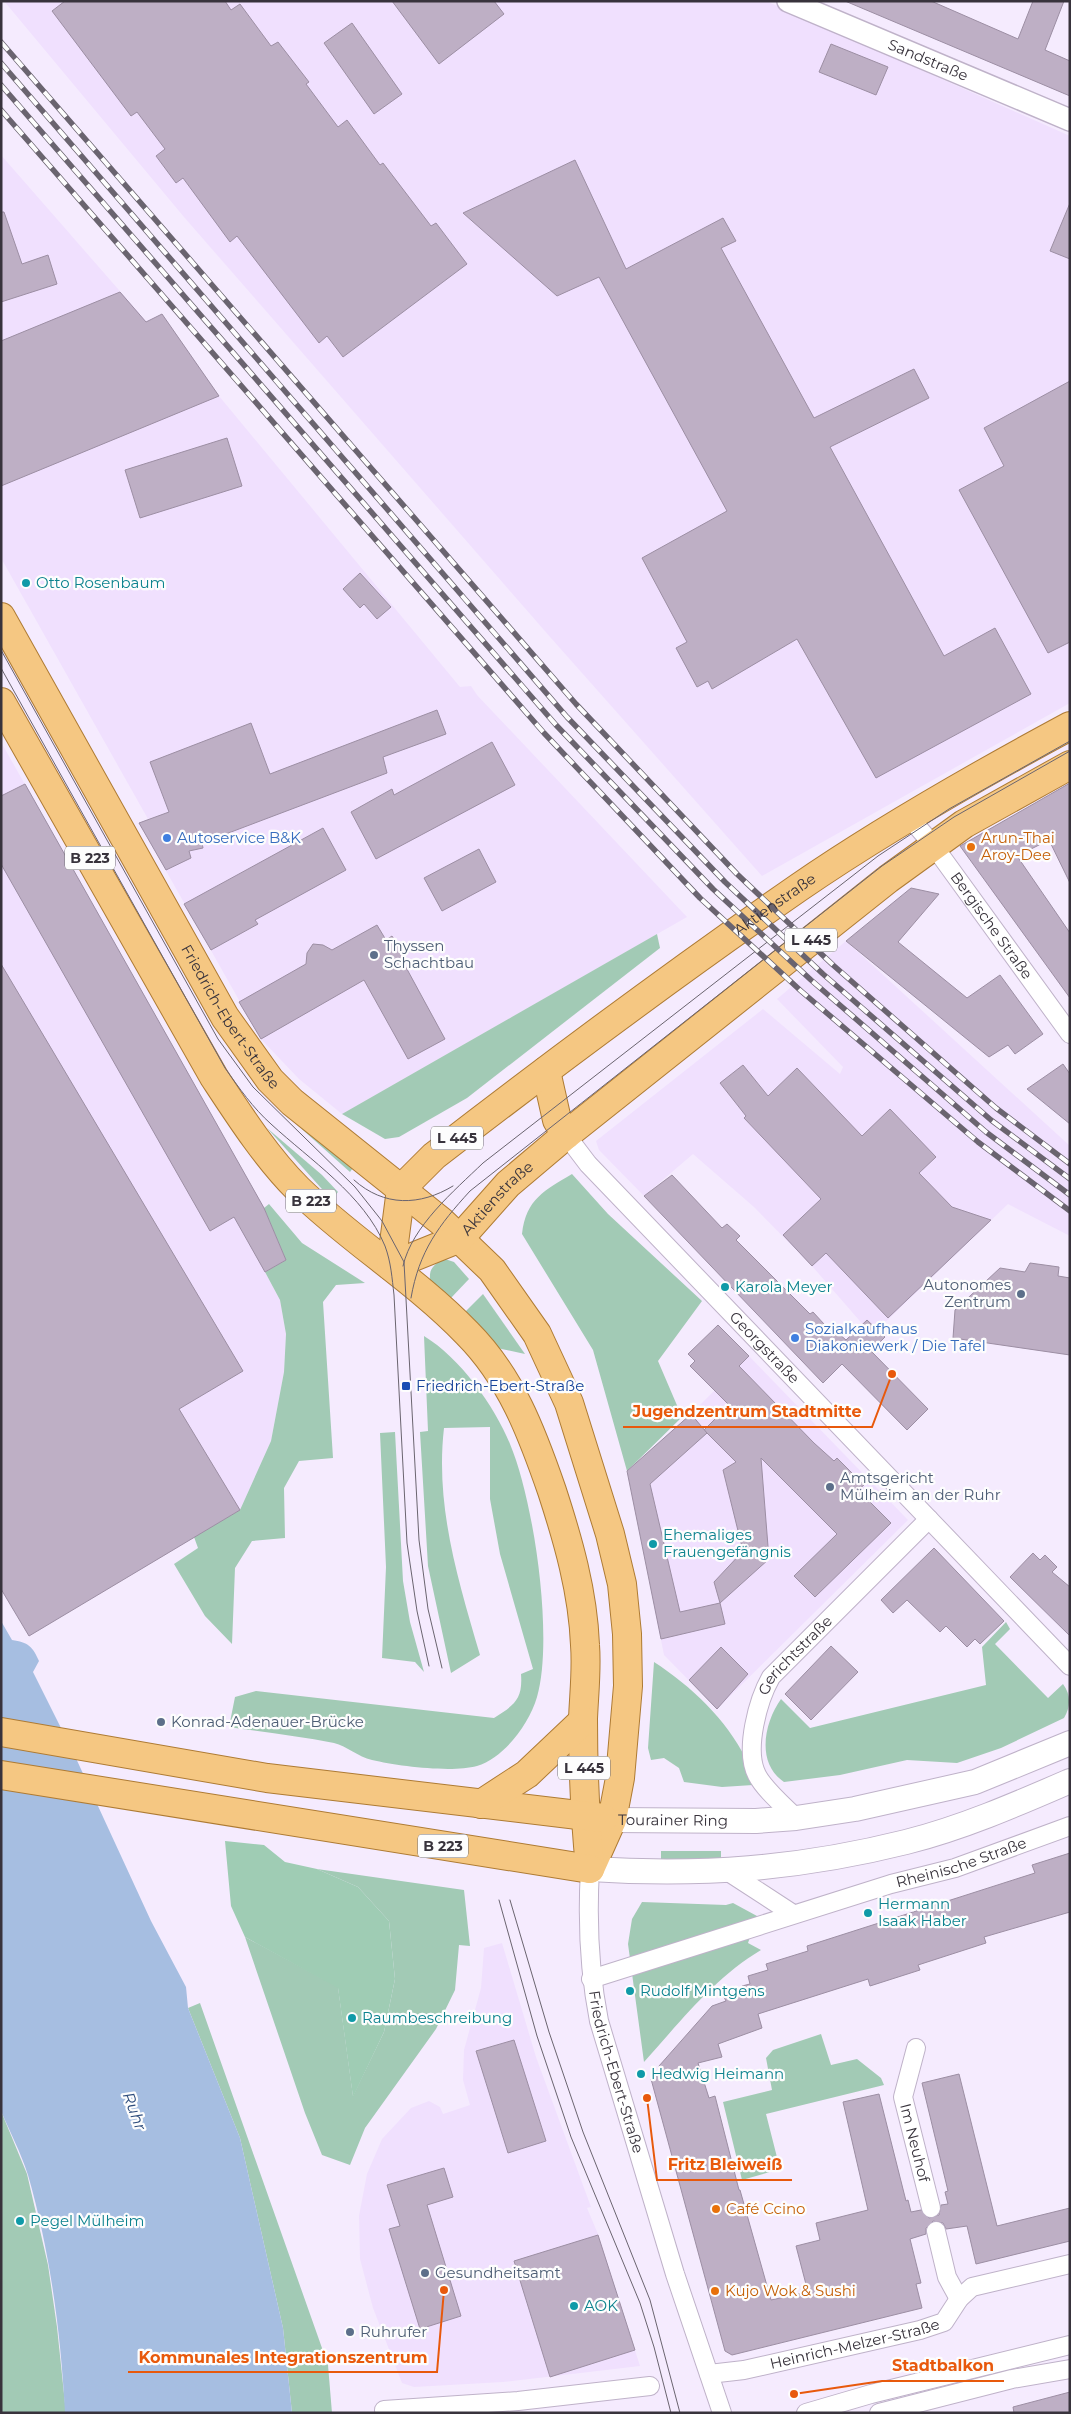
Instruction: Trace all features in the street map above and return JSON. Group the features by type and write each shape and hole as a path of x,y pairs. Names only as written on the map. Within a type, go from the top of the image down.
{"main road":[{"name":"Friedrich-Ebert-Straße","path":"1,617 225,1017 270,1080 292,1102 460,1238 492,1270 537,1334 569,1403 610,1534 622,1584 627,1634 628,1686 620,1778 612,1820 590,1869"},
{"name":"Friedrich-Ebert-Straße","path":"1,702 214,1078 244,1122 296,1187 332,1220 414,1282 470,1335 498,1368 520,1407 537,1447 568,1540 585,1645 583,1721 585,1816 590,1869"},
{"name":"Aktienstraße","path":"401,1189 434,1156 799,888 910,818 1070,726"},
{"name":"Aktienstraße","path":"391,1266 460,1238 508,1184 566,1135 888,879 964,824 1070,765"},
{"path":"546,1072 557,1120 566,1135"},
{"path":"391,1266 401,1189"},
{"path":"481,1804 527,1774 583,1721"},
{"name":"Tourainer Ring","path":"1,1732 267,1778 612,1820 692,1822 796,1818 855,1808 975,1782 1070,1742"},
{"name":"B 223","path":"1,1775 262,1815 590,1869"},
{"path":"590,1869 646,1872 727,1871 827,1859 908,1842 1008,1808 1070,1781"}],"street":[{"name":"Sandstraße","path":"788,1 1070,120"},
{"name":"Bergische Straße","path":"910,818 934,845 1070,1034"},
{"name":"Georgstraße","path":"566,1135 588,1164 1070,1666"},
{"name":"Gerichtstraße","path":"796,1818 762,1783 754,1766 753,1733 757,1708 763,1690 771,1677 930,1519"},
{"name":"Rheinische Straße","path":"591,1979 891,1884 954,1868 1070,1826"},
{"name":"Friedrich-Ebert-Straße","path":"590,1869 587,1928 591,1979 604,2042 675,2274 722,2413"},
{"path":"727,1871 793,1914"},
{"name":"Im Neuhof","path":"916,2048 903,2097 931,2208"},
{"path":"936,2230 947,2277 959,2299"},
{"name":"Heinrich-Melzer-Straße","path":"708,2374 744,2370 920,2330 944,2322 959,2299 972,2287 1070,2264"},
{"path":"806,2413 839,2408 1070,2345"},
{"path":"879,2413 1012,2379 1070,2369"},
{"path":"384,2410 519,2407 650,2386"}],"shaded area":[{"path":"4,1 766,1 1070,136 1070,703 762,876 551,638 184,217"},
{"path":"1,155 146,321 162,314 219,396 460,687 471,686 477,695 687,917 342,1114 299,1079 261,1039 139,823 148,819 1,558"},
{"path":"1,742 264,1208 286,1260 265,1272 280,1300 286,1334 284,1372 271,1441 240,1510 29,1636 1,1589"},
{"path":"846,941 1070,1146 1070,1236 1008,1204 872,1335 812,1266 754,1207 693,1154 644,1196 599,1150 596,1141 763,1009 840,1074 843,1067 777,999"},
{"path":"749,1356 908,1520 717,1709 664,1655 627,1471 691,1414"},
{"path":"502,1943 536,2057 591,2207 587,2208 598,2234 640,2366 503,2382 414,2387 402,2383 373,2308 360,2259 359,2216 367,2174 382,2139 411,2108 429,2101 440,2107 443,2114 470,2105 463,2080 464,2050 481,1988 484,1948"}],"green space":[{"path":"657,934 660,948 467,1098 399,1137 385,1139 342,1114"},
{"path":"276,1102 355,1165 350,1172 277,1107"},
{"path":"267,1128 322,1175 338,1192 331,1199"},
{"path":"572,1174 608,1214 702,1301 658,1361 682,1417 627,1471 593,1350 522,1234 524,1222 532,1204 553,1185"},
{"path":"269,1204 302,1243 365,1283 336,1285 323,1302 333,1458 299,1461 284,1488 285,1538 252,1541 235,1568 232,1644 205,1616 174,1564 198,1548 194,1537 240,1510 271,1441 284,1372 286,1334 280,1300 265,1272 286,1260 264,1208"},
{"path":"445,1259 454,1262 469,1279 450,1299 430,1280 430,1272 433,1267"},
{"path":"483,1294 525,1354 497,1348 464,1313"},
{"path":"424,1336 437,1345 463,1370 485,1398 503,1429 519,1469 534,1534 542,1606 542,1672 537,1697 528,1718 506,1747 487,1762 477,1766 453,1769 424,1768 367,1759 334,1743 229,1727 235,1697 256,1691 494,1718 516,1701 519,1696 521,1674 533,1669 500,1554 490,1499 490,1427 444,1428 443,1486 450,1543 480,1655 451,1673 428,1566 420,1432 428,1431"},
{"path":"395,1432 403,1581 410,1622 424,1672 415,1662 382,1658 386,1567 380,1433"},
{"path":"1006,1622 1010,1629 995,1644 1048,1698 1063,1684 1068,1692 1069,1701 1064,1718 1001,1748 957,1763 907,1760 840,1775 784,1782 775,1774 766,1754 766,1742 770,1719 781,1699 810,1728 986,1685 982,1647"},
{"path":"654,1662 694,1693 718,1717 738,1744 746,1759 753,1785 722,1787 684,1782 679,1768 664,1758 651,1760 648,1748"},
{"path":"225,1841 264,1845 285,1862 317,1869 358,1887 389,1921 395,1979 384,2032 353,2097 338,1988 245,1937 231,1906"},
{"path":"661,1851 721,1851 721,1861 661,1861"},
{"path":"317,1869 464,1890 470,1946 459,1945 455,1990 436,2029 365,2128 350,2165 322,2155 305,2113 245,1937 338,1987 353,2096 384,2032 395,1979 389,1921 358,1887"},
{"path":"642,1902 726,1905 733,1903 757,1916 748,1943 761,1950 744,1961 713,1987 644,2062 628,1944 632,1919"},
{"path":"200,2003 328,2365 332,2413 292,2413 283,2328 240,2138 188,2008"},
{"path":"821,2034 831,2065 857,2059 881,2078 884,2085 766,2114 780,2169 742,2180 723,2102 772,2090 766,2058 773,2050"},
{"path":"1,2111 27,2174 48,2265 66,2413 1,2413"}],"water":[{"name":"Ruhr","path":"1,1621 12,1640 26,1644 37,1656 39,1661 33,1672 74,1754 151,1921 186,1987 188,2008 240,2138 283,2328 292,2413 65,2413 61,2353 53,2293 36,2204 19,2151 1,2111"}],"building":[{"path":"65,1 225,1 231,10 240,4 271,46 278,42 309,82 306,84 338,127 347,120 380,165 383,163 431,226 436,223 467,264 343,357 327,336 319,343 237,236 230,242 183,178 176,183 156,156 165,149 137,112 131,116 52,11"},
{"path":"392,1 494,1 504,14 439,64"},
{"path":"845,1 931,1 1018,39 1033,1 1064,1 1045,50 1070,61 1070,96"},
{"path":"352,23 402,94 374,114 324,43"},
{"path":"831,44 888,67 876,95 819,72"},
{"path":"575,160 626,269 723,218 736,241 721,248 814,418 914,369 929,398 830,447 944,656 995,628 1031,694 876,778 797,639 712,689 708,681 697,687 676,648 687,642 642,558 727,511 599,277 557,296 463,213"},
{"path":"1070,203 1070,259 1050,251"},
{"path":"1,212 4,212 22,264 48,255 57,284 1,302"},
{"path":"120,292 146,322 162,314 219,396 1,486 1,341"},
{"path":"1070,381 1070,642 1048,653 959,490 1004,466 984,428"},
{"path":"227,438 242,486 140,518 125,470"},
{"path":"360,573 391,607 377,619 364,604 360,608 343,589"},
{"path":"437,710 446,734 383,757 387,773 202,843 203,848 189,851 191,858 166,870 139,823 169,812 150,762 251,723 270,774"},
{"path":"492,742 515,785 376,859 351,812 392,789 394,795"},
{"path":"1070,783 1070,883 1049,840 1017,856 1070,933 1070,998 960,846"},
{"path":"25,784 264,1208 286,1260 265,1272 234,1217 210,1231 1,864 1,796"},
{"path":"323,828 346,870 255,920 258,924 211,950 184,904"},
{"path":"479,849 496,882 442,911 424,878"},
{"path":"911,888 939,894 898,942 967,998 1000,975 1043,1034 1015,1054 1008,1045 989,1057 846,941"},
{"path":"377,925 386,940 392,936 405,958 402,960 445,1039 408,1059 364,980 261,1039 239,1002 306,964 307,953 313,944 323,945 332,950"},
{"path":"1,964 243,1371 179,1409 240,1510 29,1636 1,1589"},
{"path":"1063,1064 1070,1074 1070,1124 1027,1089"},
{"path":"743,1065 768,1096 797,1068 862,1136 890,1109 936,1157 919,1173 952,1207 991,1220 888,1318 826,1253 812,1266 783,1235 821,1199 744,1118 746,1116 720,1083"},
{"path":"672,1175 722,1228 727,1224 740,1236 736,1240 810,1314 813,1312 835,1336 838,1333 846,1340 867,1320 885,1337 871,1351 928,1409 907,1430 842,1364 823,1383 644,1196"},
{"name":"Autonomes Zentrum","path":"1030,1263 1059,1267 1058,1276 1070,1278 1070,1355 953,1338 955,1310 1000,1268 1025,1272"},
{"path":"718,1325 749,1356 739,1366 814,1443 834,1461 837,1458 864,1485 858,1490 891,1523 815,1597 794,1576 837,1534 761,1458 769,1559 720,1603 714,1582 743,1551 723,1470 736,1462 704,1430 729,1405 690,1366 695,1361 688,1354"},
{"name":"Ehemaliges Frauengefängnis","path":"691,1414 707,1433 650,1484 680,1612 720,1603 725,1624 661,1639 627,1471"},
{"path":"934,1548 1004,1621 980,1644 975,1639 967,1647 946,1626 940,1632 907,1600 893,1613 881,1600"},
{"path":"1033,1553 1040,1560 1045,1555 1057,1567 1052,1572 1070,1587 1070,1636 1010,1577"},
{"path":"831,1646 858,1672 811,1720 785,1694"},
{"path":"721,1647 748,1674 717,1709 689,1680"},
{"path":"1070,1853 1070,1912 984,1937 986,1943 918,1965 920,1970 870,1986 868,1979 758,2014 762,2028 718,2044 722,2057 698,2063 709,2098 715,2096 739,2190 771,2300 808,2292 796,2246 820,2240 816,2223 868,2210 843,2102 879,2094 906,2201 908,2200 911,2212 921,2210 929,2218 939,2215 941,2205 948,2204 945,2192 948,2191 922,2083 959,2074 997,2226 1070,2208 1070,2241 976,2264 967,2226 946,2229 943,2223 933,2221 926,2228 926,2234 910,2239 921,2283 916,2284 922,2308 732,2355 725,2351 651,2079 662,2074 659,2066 712,2006 726,2001 724,1997 743,1991 742,1986 750,1984 748,1976 768,1970 766,1964 808,1951 807,1946 1035,1873 1032,1865"},
{"path":"514,2040 546,2141 508,2153 476,2051"},
{"name":"Gesundheitsamt","path":"444,2168 453,2197 427,2205 461,2316 420,2329 389,2229 400,2226 387,2185"},
{"name":"AOK","path":"598,2235 635,2350 550,2377 514,2261"},
{"path":"1070,2392 1070,2413 1014,2413 1013,2407"}],"tram line":[{"path":"1,650 218,1039 253,1087 355,1187 382,1221 404,1262 419,1540 428,1609 442,1668"},
{"path":"1,668 225,1068 264,1118 350,1194 364,1210 385,1246 390,1264 394,1295 407,1543 417,1611 429,1666"},
{"path":"403,1266 415,1237 425,1223 447,1197 483,1163 878,856 949,809 1070,741"},
{"path":"411,1298 419,1266 425,1252 440,1227 470,1191 882,866 954,817 1070,751"},
{"path":"354,1180 377,1195 402,1201 428,1197 441,1193 453,1186"},
{"path":"499,1900 537,2036 571,2137 640,2303 654,2347 671,2413"},
{"path":"510,1900 549,2032 583,2132 650,2300 680,2413"}],"railway":[{"path":"1,42 576,704 737,874 833,965 996,1108 1070,1164"},
{"path":"1,63 567,717 725,882 823,974 991,1120 1070,1179"},
{"path":"1,85 556,725 713,889 811,980 986,1132 1070,1195"},
{"path":"1,110 544,733 700,898 801,991 978,1142 1070,1211"}],"place":[{"name":"Otto Rosenbaum","path":"26,583"},
{"name":"Autoservice B&K","path":"167,838"},
{"name":"Arun-Thai Aroy-Dee","path":"971,847"},
{"name":"Thyssen Schachtbau","path":"374,955"},
{"name":"Karola Meyer","path":"725,1287"},
{"name":"Autonomes Zentrum","path":"1021,1294"},
{"name":"Sozialkaufhaus Diakoniewerk / Die Tafel","path":"795,1338"},
{"name":"Jugendzentrum Stadtmitte","path":"892,1374"},
{"name":"Friedrich-Ebert-Straße","path":"406,1386"},
{"name":"Amtsgericht Mülheim an der Ruhr","path":"830,1487"},
{"name":"Ehemaliges Frauengefängnis","path":"653,1544"},
{"name":"Konrad-Adenauer-Brücke","path":"161,1722"},
{"name":"Hermann Isaak Haber","path":"868,1913"},
{"name":"Rudolf Mintgens","path":"630,1991"},
{"name":"Raumbeschreibung","path":"352,2018"},
{"name":"Hedwig Heimann","path":"641,2074"},
{"name":"Fritz Bleiweiß","path":"647,2098"},
{"name":"Café Ccino","path":"716,2209"},
{"name":"Pegel Mülheim","path":"20,2221"},
{"name":"Gesundheitsamt","path":"425,2273"},
{"name":"Kommunales Integrationszentrum","path":"444,2290"},
{"name":"Kujo Wok & Sushi","path":"715,2291"},
{"name":"AOK","path":"574,2306"},
{"name":"Ruhrufer","path":"350,2332"},
{"name":"Stadtbalkon","path":"794,2394"}]}
